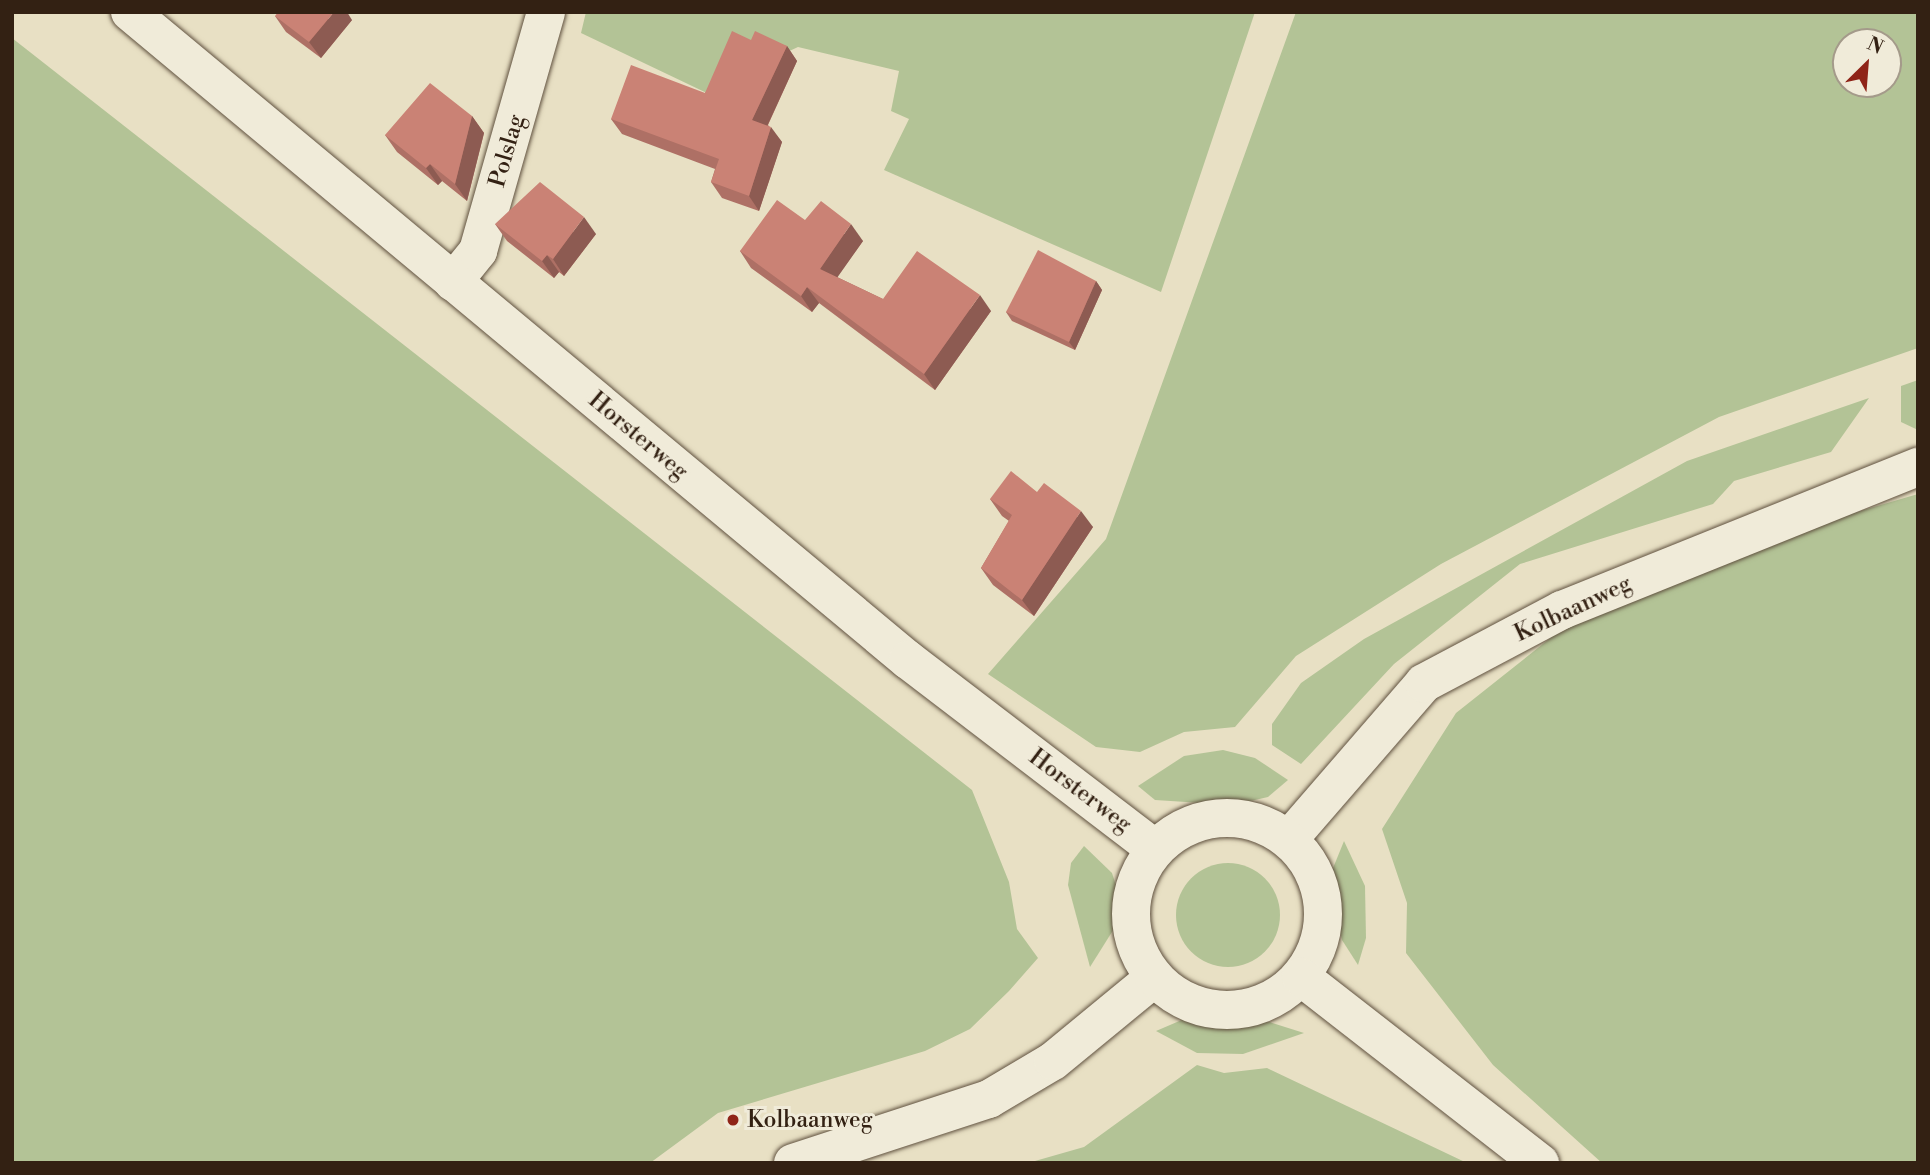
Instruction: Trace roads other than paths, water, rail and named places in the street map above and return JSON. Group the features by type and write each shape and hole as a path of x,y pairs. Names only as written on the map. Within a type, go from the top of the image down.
{"main road":[{"name":"Horsterweg","path":"130,12 908,660 1156,849"},
{"name":"Polslag","path":"453,282 478,251 546,12"},
{"name":"Kolbaanweg","path":"1289,839 1424,683 1562,610 1918,467"},
{"path":"1206,820 1254,822 1289,839 1309,862 1321,891 1324,921 1301,977 1268,1001 1228,1011 1200,1007 1154,978 1131,927 1140,872 1156,849 1206,820"},
{"path":"1301,977 1540,1163"},
{"path":"793,1163 989,1099 1053,1061 1154,978"}],"place":[{"name":"Kolbaanweg","path":"733,1120"}]}
